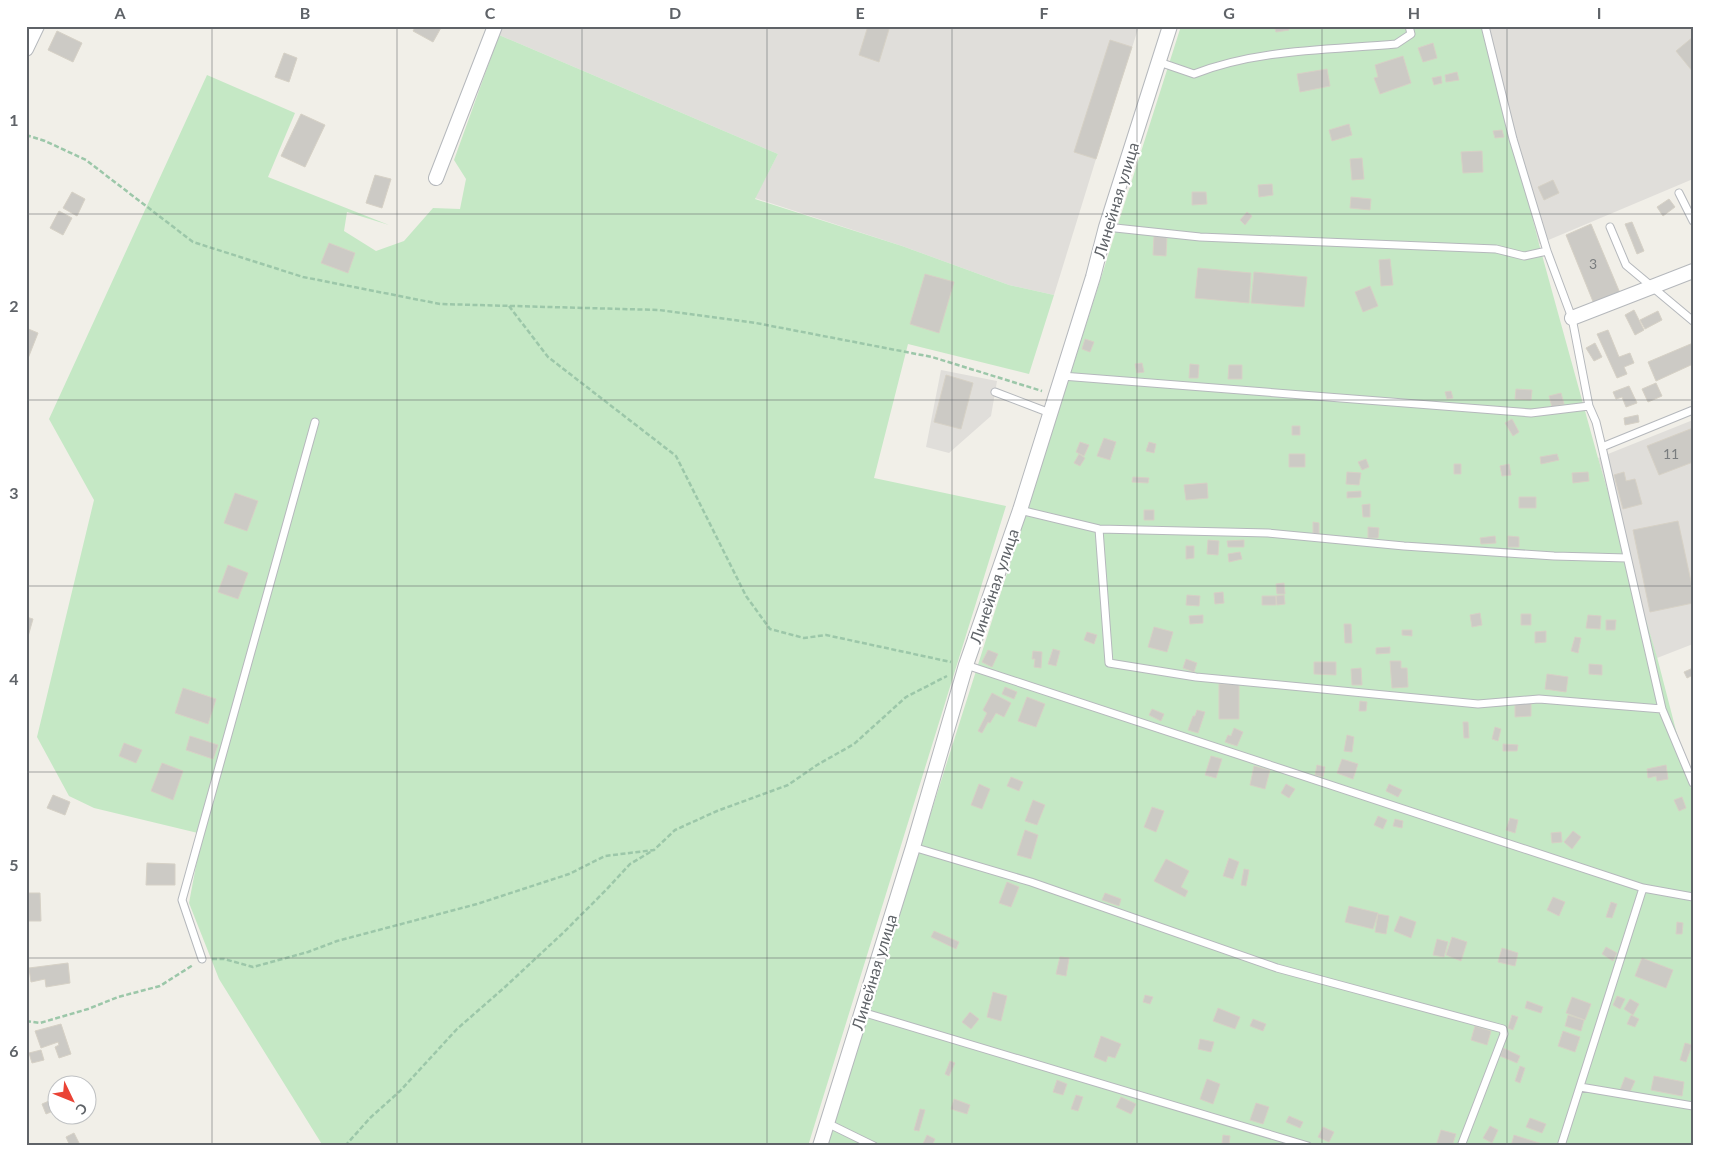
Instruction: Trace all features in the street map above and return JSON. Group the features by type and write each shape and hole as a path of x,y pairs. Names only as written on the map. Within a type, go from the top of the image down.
{"street":[{"path":"26,49 37,26"},
{"path":"436,178 495,26"},
{"name":"Линейная улица","path":"820,1146 913,847 966,665 1020,510 1093,277 1106,226 1170,26"},
{"path":"1572,318 1693,272"}],"lane":[{"path":"1159,62 1194,74 1209,68 1256,56 1396,44 1411,34 1409,26"},
{"path":"1486,26 1513,139 1547,252 1572,318 1589,406 1596,422 1662,709 1693,783"},
{"path":"1679,193 1693,220"},
{"path":"1106,226 1200,237 1496,249 1524,256 1547,252"},
{"path":"1610,227 1626,264 1651,288 1693,321"},
{"path":"1062,376 1531,413 1589,406"},
{"path":"995,392 1050,412"},
{"path":"1602,447 1693,410"},
{"path":"202,959 182,900 314,422"},
{"path":"1020,510 1099,529 1268,533 1404,546 1554,556 1627,558"},
{"path":"1099,529 1109,663 1196,677 1478,704 1539,699 1662,709"},
{"path":"966,665 1643,888 1693,897"},
{"path":"913,847 1031,882 1277,968 1503,1029 1504,1034 1461,1146"},
{"path":"1561,1146 1643,888"},
{"path":"862,1012 1308,1146"},
{"path":"1580,1087 1693,1106"},
{"path":"827,1123 874,1146"}],"path":[{"path":"26,135 45,141 86,160 193,242 302,277 440,304 659,310 756,322 932,357 1056,395"},
{"path":"509,306 548,357 676,456 746,596 770,629 804,638 826,635 966,665"},
{"path":"345,1146 370,1118 400,1091 457,1029 564,932 630,864 654,850 675,830 717,811 788,785 817,765 854,744 906,698 966,665"},
{"path":"26,1021 40,1023 88,1009 118,997 160,986 202,959 224,959 253,967 308,952 337,941 477,904 569,874 605,856 654,850"}],"shaded area":[{"path":"503,26 1139,26 1054,295 1009,285 902,246 755,198 778,154 499,35"},
{"path":"1485,26 1693,26 1693,179 1539,244"},
{"path":"941,370 997,381 991,416 949,453 926,447"},
{"path":"1693,420 1693,644 1657,658 1598,458"}],"green space":[{"path":"1181,26 1485,26 1539,244 1598,458 1657,657 1693,796 1693,1146 825,1146"},
{"path":"499,35 778,154 755,199 902,246 1009,285 1054,295 1029,374 908,344 874,478 1006,506 808,1146 323,1146 219,979 189,903 202,834 94,808 69,796 37,737 94,500 49,419 207,75 295,113 268,177 389,225 347,212 344,231 376,251 404,241 433,208 460,209 466,179 454,160"}],"building":[{"path":"416,26 442,26 433,42 413,31"},
{"path":"868,26 890,26 879,62 859,55"},
{"path":"1274,26 1288,26 1289,30 1276,32"},
{"path":"57,31 82,43 73,62 48,50"},
{"path":"1693,37 1693,72 1676,51"},
{"path":"1110,40 1132,47 1096,159 1074,152"},
{"path":"1433,43 1437,58 1423,62 1418,48"},
{"path":"284,53 297,58 289,82 275,77"},
{"path":"1403,56 1411,83 1380,94 1374,78 1378,77 1375,65"},
{"path":"1327,69 1330,86 1300,92 1297,74"},
{"path":"1457,72 1459,80 1446,82 1445,75"},
{"path":"1441,76 1442,83 1434,85 1432,78"},
{"path":"301,114 325,125 305,167 281,156"},
{"path":"1349,124 1352,135 1332,141 1329,130"},
{"path":"1502,130 1504,137 1495,138 1493,131"},
{"path":"1482,151 1483,172 1463,173 1461,152"},
{"path":"1362,158 1364,179 1352,180 1350,159"},
{"path":"375,175 391,179 382,208 366,203"},
{"path":"1553,180 1559,193 1544,200 1538,187"},
{"path":"1272,184 1273,195 1259,197 1258,185"},
{"path":"72,192 85,199 77,216 63,208"},
{"path":"1192,192 1206,192 1207,204 1192,205"},
{"path":"1351,197 1371,199 1370,210 1350,208"},
{"path":"1669,199 1675,207 1663,216 1657,207"},
{"path":"59,211 72,218 63,235 50,228"},
{"path":"1247,212 1252,216 1245,225 1240,220"},
{"path":"1632,222 1644,251 1637,254 1625,224"},
{"path":"1591,224 1620,293 1594,304 1566,235"},
{"path":"1154,236 1167,237 1166,256 1153,255"},
{"path":"329,243 355,253 348,273 321,263"},
{"path":"1390,259 1393,285 1381,286 1379,260"},
{"path":"1198,268 1251,273 1249,303 1195,298"},
{"path":"1254,272 1307,277 1304,307 1251,303"},
{"path":"925,274 954,282 939,333 910,324"},
{"path":"1370,286 1378,306 1363,312 1355,292"},
{"path":"1634,310 1644,330 1635,335 1625,315"},
{"path":"1658,311 1662,320 1645,329 1640,320"},
{"path":"26,328 38,333 27,361 26,360"},
{"path":"1608,330 1619,357 1630,353 1634,363 1624,367 1627,374 1617,378 1597,334"},
{"path":"1085,339 1094,342 1090,352 1082,349"},
{"path":"1595,343 1602,357 1594,361 1586,348"},
{"path":"1693,343 1693,364 1656,381 1648,362"},
{"path":"1142,363 1144,372 1137,373 1135,364"},
{"path":"1190,364 1199,365 1198,378 1189,378"},
{"path":"1229,365 1242,365 1242,379 1228,379"},
{"path":"946,375 973,383 961,429 934,422"},
{"path":"1656,383 1662,396 1648,402 1642,389"},
{"path":"1629,386 1637,403 1626,407 1622,397 1616,399 1613,392"},
{"path":"1516,389 1532,390 1531,400 1515,399"},
{"path":"1451,391 1453,398 1447,399 1445,392"},
{"path":"1561,393 1564,404 1552,407 1549,396"},
{"path":"1638,415 1639,422 1625,425 1624,418"},
{"path":"1512,419 1519,432 1513,436 1505,423"},
{"path":"1292,426 1300,426 1300,435 1292,435"},
{"path":"1693,428 1693,462 1659,475 1647,446"},
{"path":"1104,438 1116,442 1110,460 1097,456"},
{"path":"1080,442 1089,445 1084,456 1076,452"},
{"path":"1149,442 1156,444 1154,453 1146,451"},
{"path":"1079,454 1085,458 1080,466 1074,463"},
{"path":"1289,454 1305,454 1305,467 1289,467"},
{"path":"1557,454 1559,460 1541,464 1540,457"},
{"path":"1366,459 1369,467 1362,470 1358,462"},
{"path":"1454,464 1461,464 1461,474 1454,474"},
{"path":"1509,464 1511,475 1502,476 1500,466"},
{"path":"1347,472 1361,473 1359,485 1346,484"},
{"path":"1588,472 1589,481 1573,483 1572,473"},
{"path":"1624,472 1626,481 1635,479 1642,504 1623,509 1614,475"},
{"path":"1133,477 1149,478 1148,483 1132,482"},
{"path":"1207,483 1208,498 1186,500 1184,485"},
{"path":"1361,491 1361,497 1347,498 1347,492"},
{"path":"235,493 258,501 247,531 224,523"},
{"path":"1519,497 1536,497 1536,508 1519,508"},
{"path":"1370,504 1370,517 1363,517 1362,505"},
{"path":"1144,510 1154,510 1154,520 1144,520"},
{"path":"1678,521 1693,591 1693,603 1650,612 1633,530"},
{"path":"1313,522 1319,523 1319,534 1313,533"},
{"path":"1368,527 1379,528 1378,538 1368,538"},
{"path":"1495,536 1496,543 1481,544 1480,538"},
{"path":"1508,536 1519,537 1519,547 1508,547"},
{"path":"1208,540 1219,541 1218,555 1207,554"},
{"path":"1244,540 1244,547 1228,547 1227,541"},
{"path":"1186,546 1194,546 1194,558 1186,559"},
{"path":"1240,552 1242,559 1229,562 1228,554"},
{"path":"228,565 248,573 238,599 218,592"},
{"path":"1284,583 1285,594 1277,594 1276,584"},
{"path":"1223,592 1224,603 1215,604 1214,593"},
{"path":"1187,595 1200,596 1199,606 1186,605"},
{"path":"1284,595 1285,604 1277,605 1276,596"},
{"path":"1262,596 1276,596 1276,605 1262,605"},
{"path":"1480,613 1482,625 1472,627 1470,615"},
{"path":"1521,614 1531,614 1531,625 1521,625"},
{"path":"1203,615 1203,623 1190,624 1189,616"},
{"path":"1588,615 1601,616 1600,629 1586,628"},
{"path":"26,617 33,619 27,640 26,640"},
{"path":"1606,620 1616,620 1615,630 1606,630"},
{"path":"1344,624 1351,624 1352,643 1345,643"},
{"path":"1154,627 1173,632 1167,652 1148,647"},
{"path":"1402,630 1412,630 1412,636 1402,635"},
{"path":"1546,631 1546,642 1535,643 1535,632"},
{"path":"1087,632 1097,635 1094,644 1084,640"},
{"path":"1575,637 1581,638 1578,653 1571,651"},
{"path":"1390,647 1390,653 1376,654 1376,648"},
{"path":"1053,649 1060,651 1056,666 1048,664"},
{"path":"988,650 998,654 992,667 982,662"},
{"path":"1033,651 1042,652 1041,668 1034,667"},
{"path":"1186,659 1197,663 1194,672 1183,668"},
{"path":"1390,661 1401,661 1401,668 1407,668 1408,687 1392,688"},
{"path":"1314,662 1336,662 1336,675 1314,674"},
{"path":"1589,664 1602,665 1602,675 1589,674"},
{"path":"1361,668 1362,685 1352,685 1351,669"},
{"path":"1693,668 1693,675 1687,678 1684,672"},
{"path":"1547,674 1568,677 1566,692 1545,689"},
{"path":"1219,684 1239,684 1239,719 1219,719"},
{"path":"1005,687 1017,692 1014,699 1002,694"},
{"path":"183,688 216,699 208,724 175,713"},
{"path":"992,693 1011,703 1004,717 996,713 982,733 978,731 987,713 983,710"},
{"path":"1027,697 1045,704 1036,727 1018,721"},
{"path":"1360,701 1367,702 1366,711 1359,711"},
{"path":"1515,703 1531,703 1531,716 1515,717"},
{"path":"1152,709 1164,714 1161,721 1149,715"},
{"path":"1197,710 1205,712 1198,733 1188,730"},
{"path":"1463,722 1468,722 1469,738 1464,738"},
{"path":"1495,727 1501,729 1498,741 1492,739"},
{"path":"1234,728 1243,732 1237,746 1225,742 1228,735 1231,736"},
{"path":"1347,735 1354,737 1352,752 1344,751"},
{"path":"190,736 218,745 213,759 186,750"},
{"path":"124,743 142,750 136,763 119,756"},
{"path":"1503,744 1518,745 1517,751 1503,751"},
{"path":"1211,756 1222,759 1216,778 1205,775"},
{"path":"1342,759 1358,764 1353,779 1337,773"},
{"path":"162,763 183,771 173,800 151,791"},
{"path":"1317,765 1325,767 1323,777 1315,775"},
{"path":"1666,765 1668,779 1657,781 1656,776 1648,778 1647,769"},
{"path":"1254,766 1270,770 1265,789 1250,785"},
{"path":"1011,777 1023,782 1019,791 1007,786"},
{"path":"979,784 990,789 982,809 971,805"},
{"path":"1286,784 1295,789 1289,798 1281,793"},
{"path":"1389,784 1402,790 1398,797 1386,791"},
{"path":"53,795 70,802 65,815 47,808"},
{"path":"1682,797 1686,808 1679,811 1674,800"},
{"path":"1033,800 1045,805 1037,825 1025,821"},
{"path":"1152,807 1164,811 1156,832 1144,827"},
{"path":"1378,816 1387,820 1383,829 1374,825"},
{"path":"1510,818 1518,820 1515,833 1506,830"},
{"path":"1395,819 1403,821 1402,828 1393,826"},
{"path":"1025,830 1038,835 1031,859 1017,855"},
{"path":"1573,831 1581,837 1572,849 1564,842"},
{"path":"1561,832 1562,842 1552,843 1551,833"},
{"path":"1229,858 1239,862 1233,879 1223,876"},
{"path":"1166,859 1189,871 1181,887 1188,891 1185,897 1154,881"},
{"path":"147,863 175,864 175,885 146,885"},
{"path":"1244,869 1249,870 1246,886 1241,885"},
{"path":"1007,882 1019,887 1011,907 999,903"},
{"path":"26,893 40,893 41,921 26,921"},
{"path":"1105,893 1121,899 1119,906 1102,900"},
{"path":"1553,897 1565,902 1559,916 1547,910"},
{"path":"1611,902 1617,904 1612,918 1606,917"},
{"path":"1349,906 1378,913 1373,929 1345,922"},
{"path":"1378,914 1389,916 1386,934 1375,932"},
{"path":"1400,916 1416,922 1411,938 1394,931"},
{"path":"1677,922 1683,923 1682,934 1676,934"},
{"path":"934,931 959,942 956,949 931,937"},
{"path":"1452,937 1467,942 1461,961 1446,955"},
{"path":"1437,939 1448,942 1444,957 1433,955"},
{"path":"1606,947 1617,953 1613,961 1602,954"},
{"path":"1502,948 1518,953 1515,966 1498,962"},
{"path":"1060,957 1069,958 1066,976 1056,974"},
{"path":"1642,958 1673,970 1666,988 1635,976"},
{"path":"68,963 70,983 46,987 45,979 31,982 29,968"},
{"path":"993,992 1007,996 1001,1021 987,1017"},
{"path":"1145,995 1153,997 1150,1004 1143,1002"},
{"path":"1617,996 1625,999 1620,1009 1613,1005"},
{"path":"1572,997 1591,1004 1585,1020 1566,1013"},
{"path":"1630,999 1639,1004 1633,1015 1624,1009"},
{"path":"1527,1001 1543,1007 1541,1013 1525,1008"},
{"path":"1218,1008 1240,1017 1235,1029 1213,1021"},
{"path":"970,1012 979,1019 971,1029 962,1022"},
{"path":"1512,1015 1518,1017 1513,1030 1508,1028"},
{"path":"1568,1015 1584,1020 1581,1031 1565,1026"},
{"path":"1631,1015 1639,1019 1635,1027 1627,1024"},
{"path":"1253,1019 1266,1024 1263,1031 1250,1026"},
{"path":"61,1024 71,1054 59,1058 55,1047 59,1045 58,1042 41,1048 35,1031"},
{"path":"1475,1026 1491,1031 1487,1045 1471,1040"},
{"path":"1563,1031 1580,1037 1575,1052 1558,1046"},
{"path":"1101,1036 1121,1044 1115,1058 1108,1056 1106,1062 1094,1057"},
{"path":"1200,1039 1214,1042 1211,1052 1198,1049"},
{"path":"1685,1043 1692,1045 1686,1062 1680,1060"},
{"path":"1503,1048 1520,1056 1517,1063 1500,1056"},
{"path":"41,1050 44,1060 32,1063 29,1053"},
{"path":"950,1061 955,1063 949,1076 945,1074"},
{"path":"1520,1066 1525,1068 1520,1083 1515,1081"},
{"path":"1654,1076 1684,1082 1682,1096 1651,1090"},
{"path":"1625,1077 1635,1081 1629,1094 1620,1090"},
{"path":"1207,1079 1220,1084 1213,1104 1200,1099"},
{"path":"1057,1080 1067,1084 1063,1095 1053,1092"},
{"path":"1076,1095 1083,1097 1078,1111 1071,1109"},
{"path":"1121,1097 1136,1104 1131,1114 1116,1107"},
{"path":"954,1099 970,1105 967,1114 951,1109"},
{"path":"48,1101 48,1113 46,1114 42,1104"},
{"path":"1256,1103 1269,1107 1263,1124 1250,1120"},
{"path":"920,1109 925,1110 919,1131 914,1130"},
{"path":"1289,1116 1303,1122 1300,1128 1286,1122"},
{"path":"1530,1118 1546,1124 1542,1133 1526,1127"},
{"path":"1490,1126 1498,1130 1492,1143 1483,1138"},
{"path":"1323,1127 1334,1132 1329,1142 1318,1137"},
{"path":"1441,1130 1456,1134 1452,1146 1436,1146"},
{"path":"74,1133 79,1143 70,1146 66,1137"},
{"path":"927,1135 935,1139 932,1146 922,1146"},
{"path":"1223,1135 1230,1136 1229,1144 1222,1143"},
{"path":"1514,1135 1542,1144 1541,1146 1511,1146"}]}
